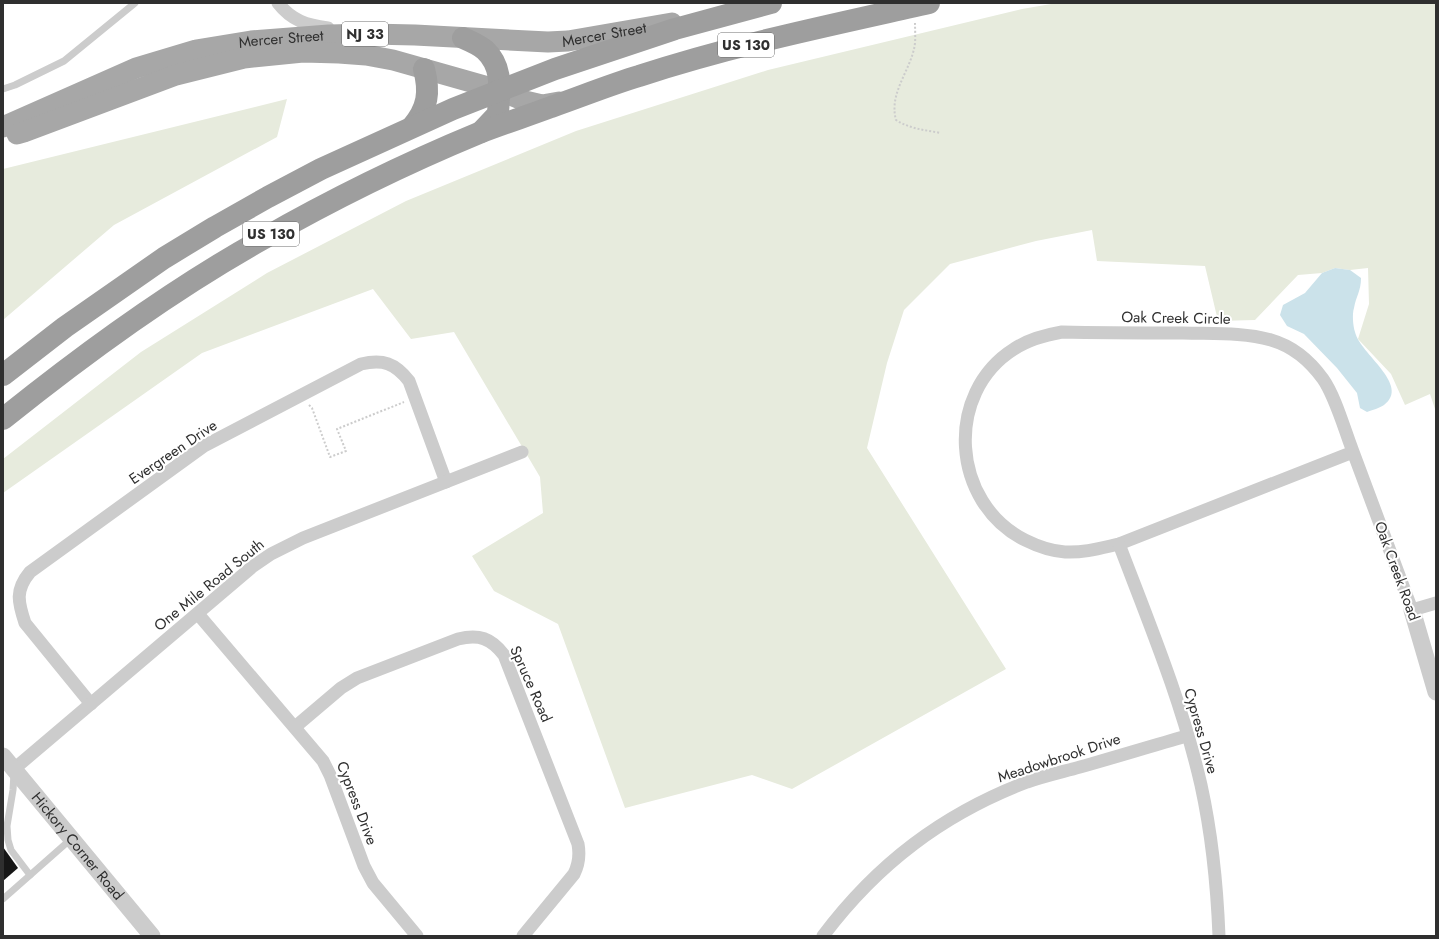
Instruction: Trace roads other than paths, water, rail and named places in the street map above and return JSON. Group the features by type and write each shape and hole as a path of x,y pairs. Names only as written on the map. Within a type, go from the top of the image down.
{"highway":[{"name":"US 130","path":"3,375 65,327 114,292 209,231 321,169 412,127 499,90 555,69 675,29 770,3"},
{"name":"US 130","path":"3,419 51,380 159,302 239,253 308,214 371,182 480,133 638,76 760,42 922,5"},
{"path":"463,38 484,49 496,63 499,76 498,114 480,133"},
{"path":"412,127 418,120 424,108 427,96 427,83 424,69"}],"main road":[{"name":"Mercer Street","path":"3,128 136,68 196,50 258,40 329,34 370,34 548,42 568,41 740,11"},
{"name":"Mercer Street","path":"3,136 24,132 176,75 244,58 302,52 366,55 393,60 499,90 525,101 542,105 568,101"}],"street":[{"path":"278,3 291,16 310,25 370,34"},
{"name":"Oak Creek Circle","path":"1062,332 1216,334 1257,337 1272,340 1286,346 1300,355 1313,367 1324,380 1330,392 1353,452 1119,544 1080,552 1056,550 1032,544 1016,536 1003,526 985,506 976,491 969,474 965,439 967,421 978,387 996,364 1014,349 1030,340 1062,332"},
{"name":"Evergreen Drive","path":"91,704 25,623 20,610 19,599 20,590 24,579 30,572 204,446 361,364 372,361 384,362 398,369 409,381 446,482"},
{"name":"One Mile Road South","path":"14,769 252,567 271,554 291,543 522,452"},
{"name":"Oak Creek Road","path":"1353,452 1412,610 1436,692"},
{"name":"Cypress Drive","path":"1119,544 1164,664 1187,736 1200,785 1214,868 1219,936"},
{"path":"1412,610 1436,603"},
{"name":"Cypress Drive","path":"198,614 323,761 330,775 364,866 373,883 417,936"},
{"name":"Spruce Road","path":"295,727 341,688 357,678 469,636 484,639 498,646 504,655 578,844 580,853 574,874 523,936"},
{"name":"Meadowbrook Drive","path":"823,936 839,915 864,887 886,866 910,846 960,813 1029,781 1187,736"},
{"name":"Hickory Corner Road","path":"3,756 152,936"}],"lane":[{"path":"3,89 15,85 64,61 135,3"},
{"path":"14,769 13,790 7,826 8,840 12,850 30,875"},
{"path":"3,899 71,839"}],"water":[{"path":"1335,268 1350,270 1361,278 1353,311 1354,329 1359,341 1382,369 1392,388 1391,397 1384,405 1367,412 1360,408 1357,393 1337,368 1304,334 1287,326 1280,315 1283,305 1305,293 1322,273"}]}
